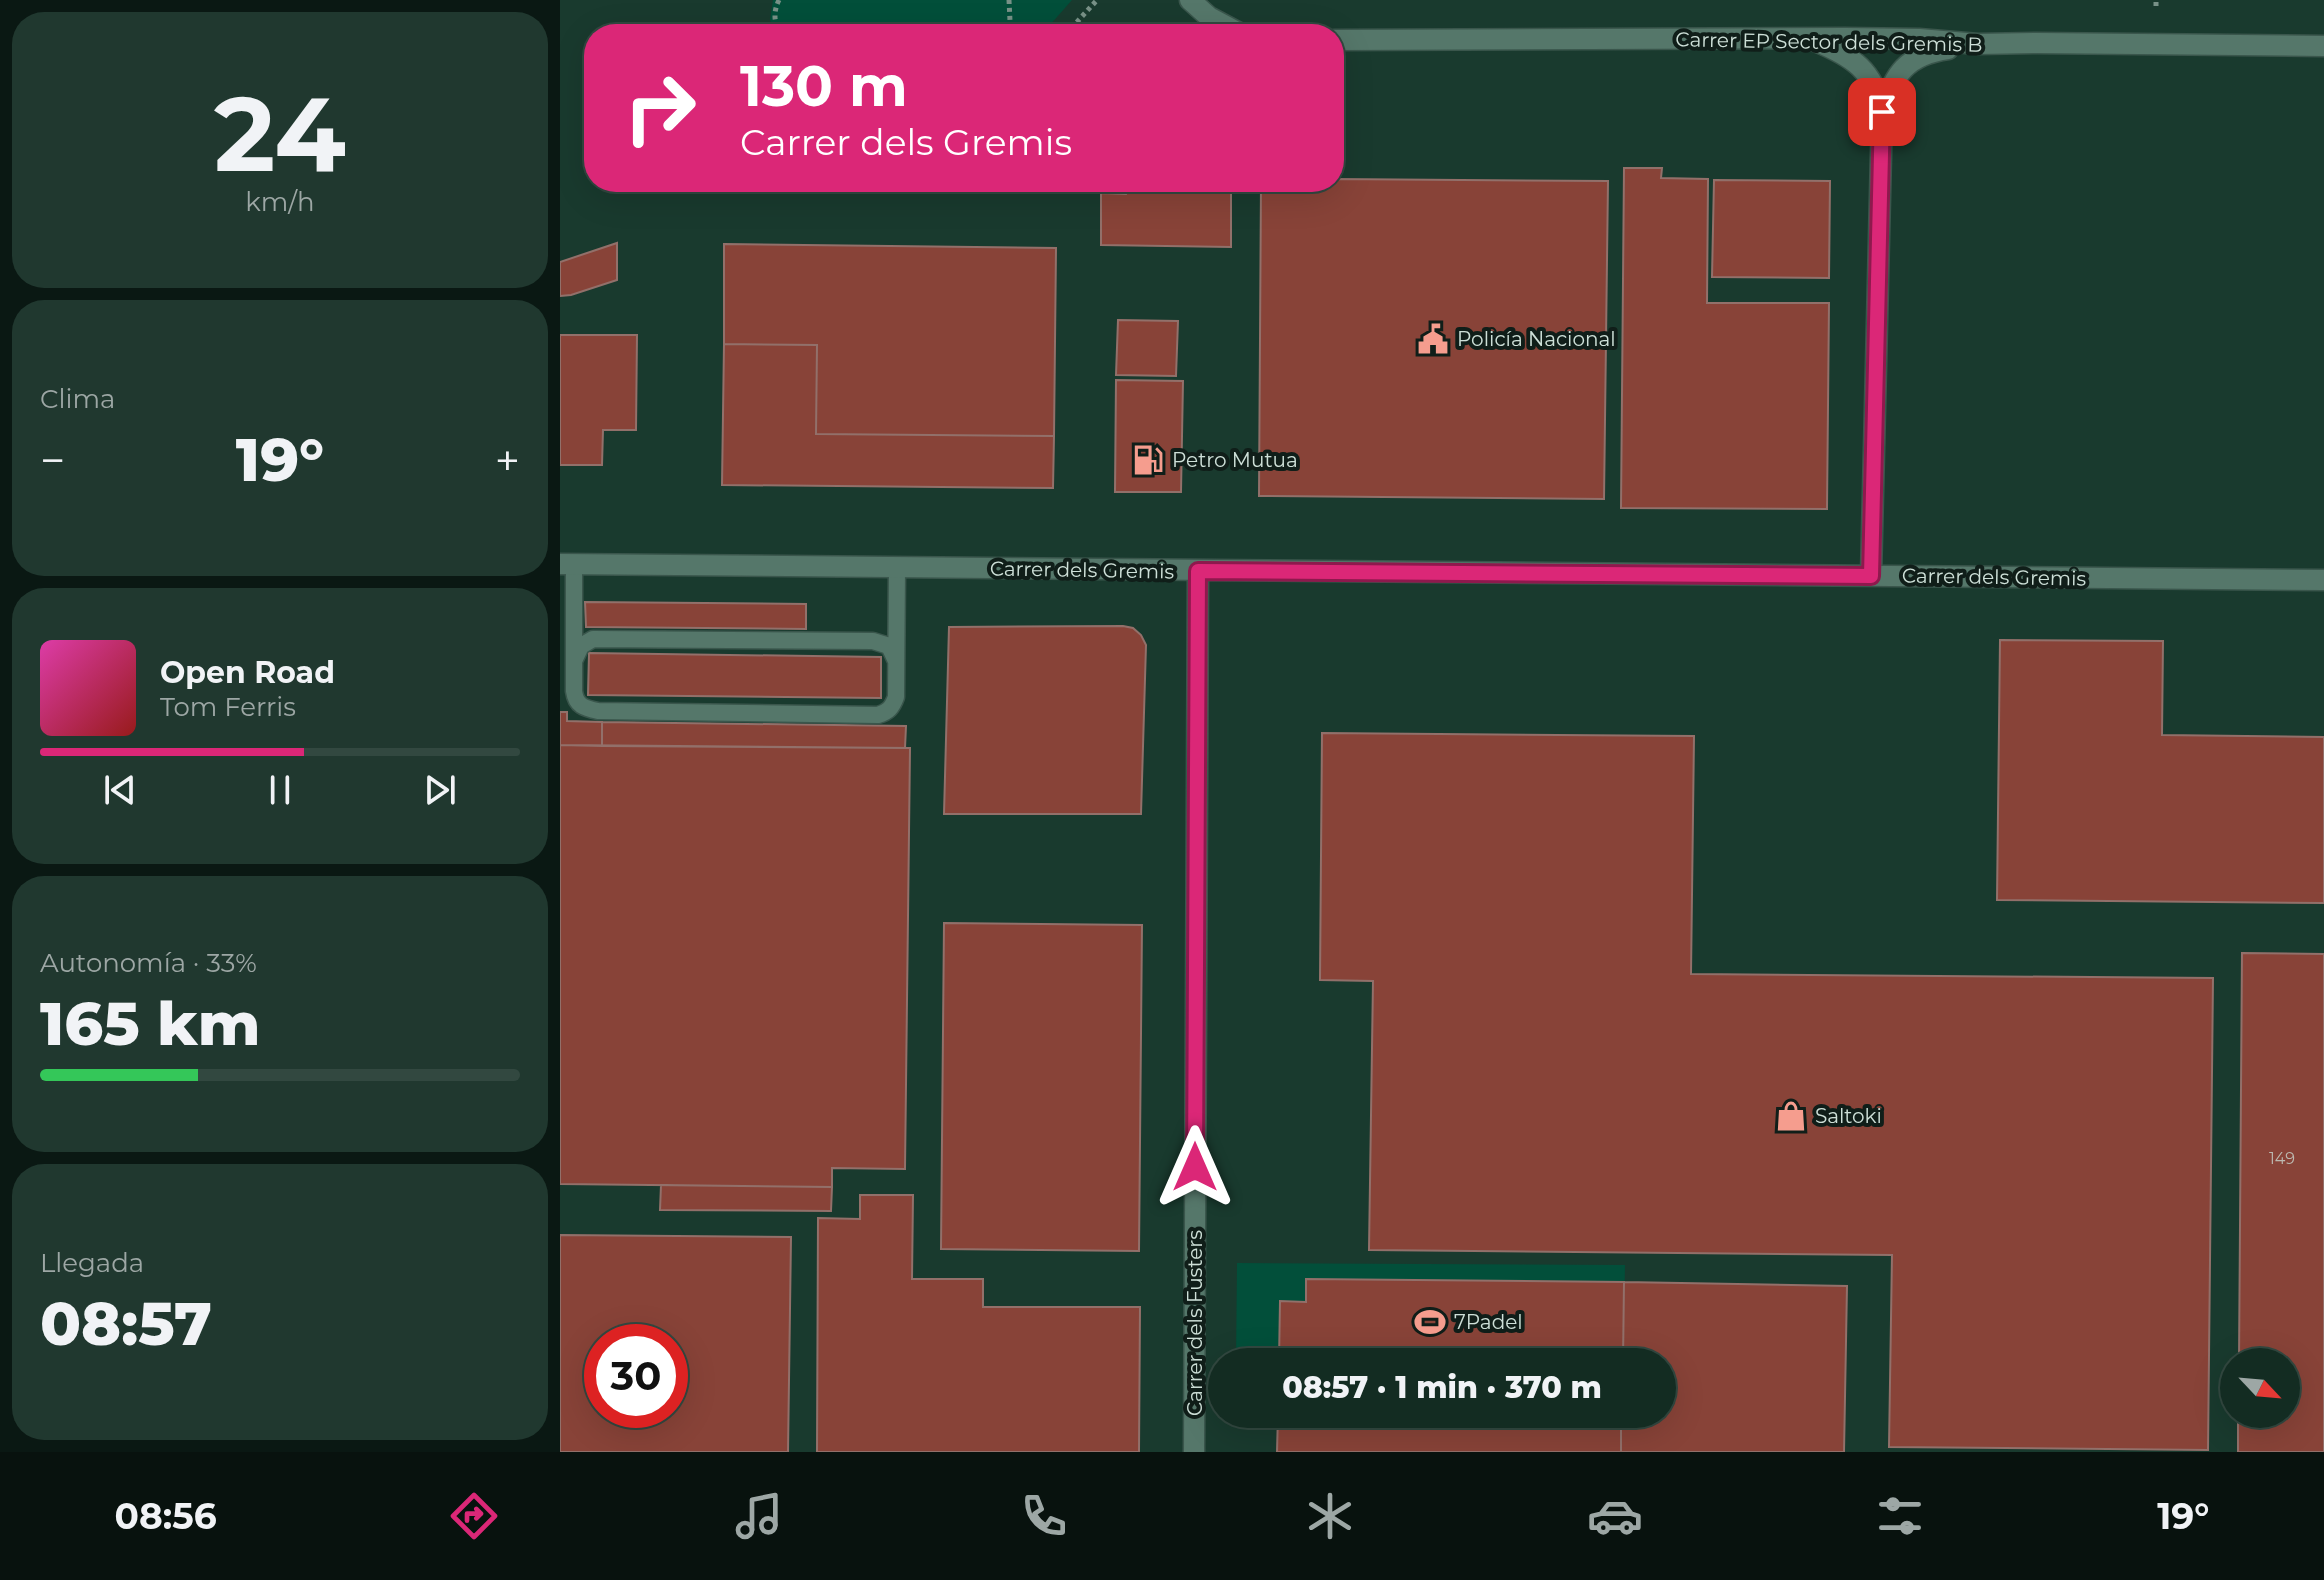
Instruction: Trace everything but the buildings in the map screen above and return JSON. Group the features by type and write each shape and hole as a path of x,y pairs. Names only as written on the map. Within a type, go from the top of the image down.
{"street":[{"path":"1190,0 1222,24"},
{"path":"1811,39 1858,62 1879,94 1882,112 1871,576"},
{"name":"Carrer EP Sector dels Gremis B","path":"1344,40 1919,39 1978,44 2324,46"},
{"path":"1882,112 1896,76 1911,60 1929,51 1978,44"},
{"name":"Carrer dels Gremis","path":"567,564 2324,580"},
{"name":"Carrer dels Fusters","path":"1194,1452 1198,571"}],"lane":[{"path":"567,564 575,700 580,706 588,709 878,715 886,712 896,697 897,568"},
{"path":"574,661 581,646 593,639 764,640 881,642 889,646 896,663"}],"path":[{"path":"775,24 775,7 779,0"},
{"path":"1009,0 1011,24"},
{"path":"1075,24 1097,0"}],"green space":[{"path":"773,0 1072,0 1051,24 771,24"},
{"name":"7Padel","path":"1237,1263 1625,1265 1623,1348 1236,1348"}],"place":[{"name":"Policía Nacional","path":"1433,339"},
{"name":"Petro Mutua","path":"1148,460"},
{"name":"Saltoki","path":"1791,1116"},
{"name":"7Padel","path":"1430,1322"}],"route":[{"path":"1195,1167 1198,571 1871,576 1882,112"}]}
